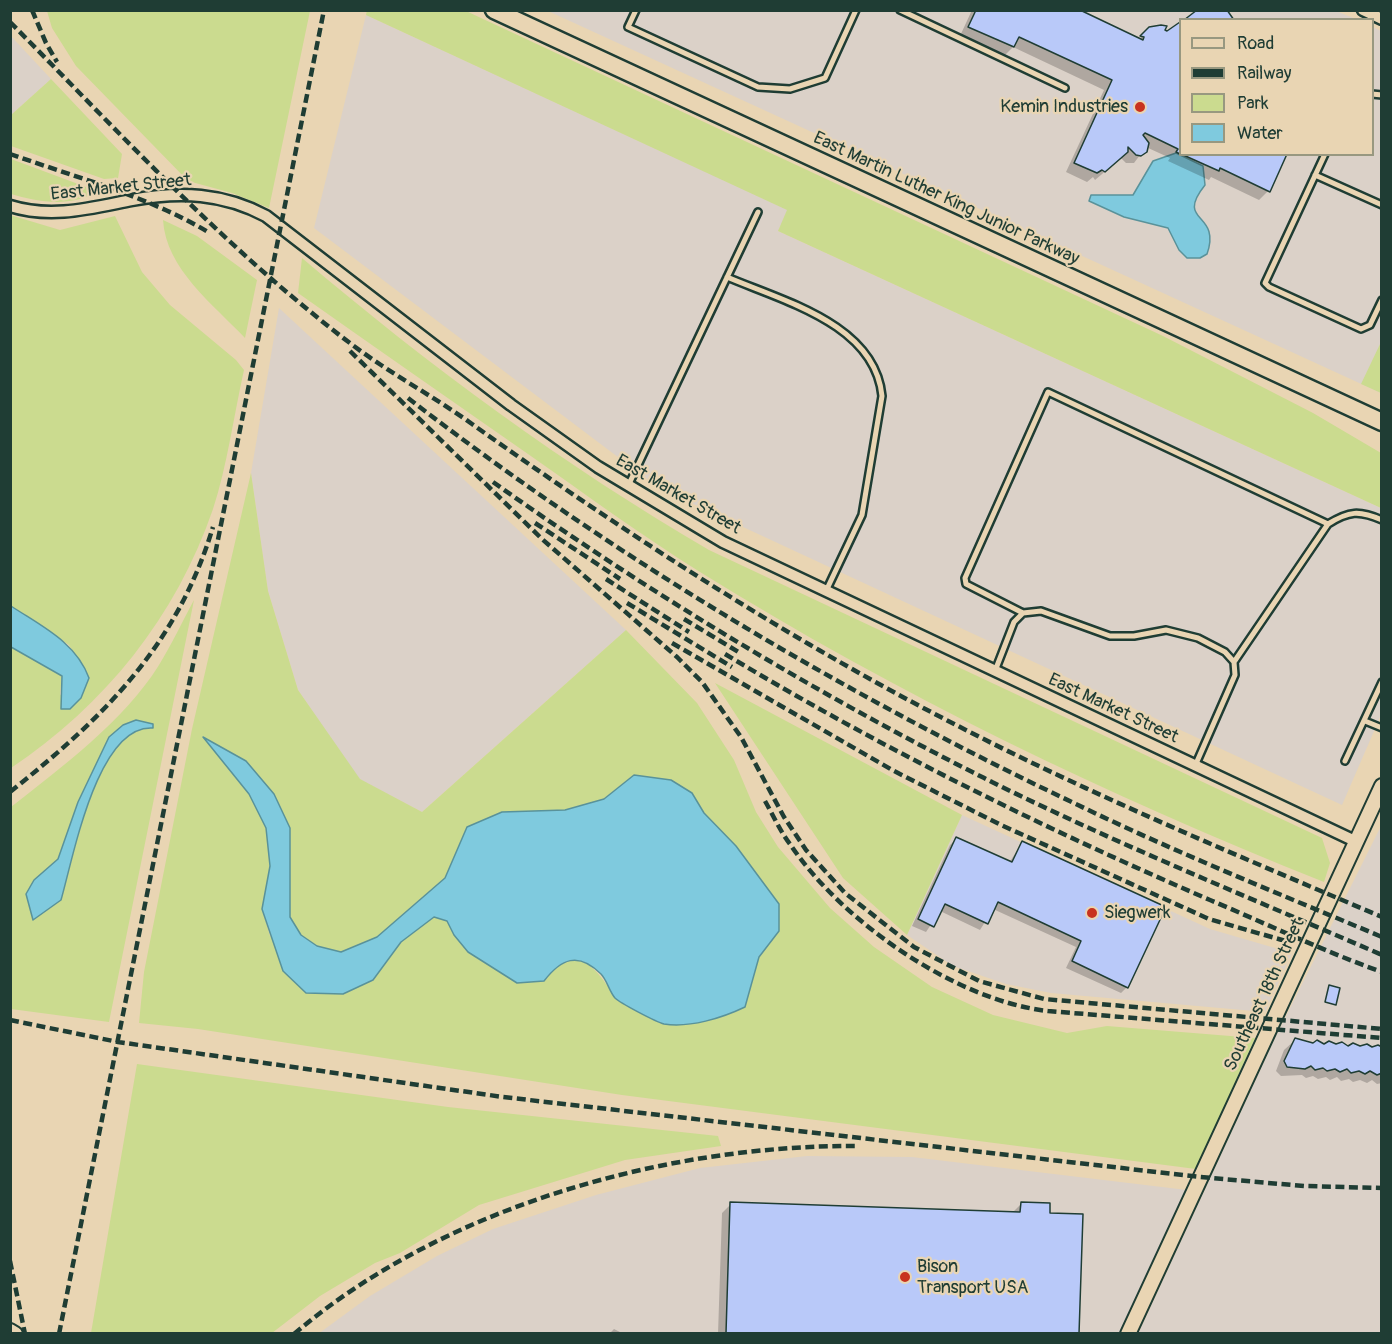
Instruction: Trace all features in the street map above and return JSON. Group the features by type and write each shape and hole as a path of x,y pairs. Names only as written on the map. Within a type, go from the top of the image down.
{"main road":[{"name":"East Martin Luther King Junior Parkway","path":"494,10 1382,422"}],"street":[{"path":"1363,10 1382,19"},
{"name":"East Market Street","path":"10,206 39,212 75,212 136,199 178,195 217,196 244,204 266,216 511,405 628,486 723,542 1355,841"},
{"name":"Southeast 18th Street","path":"1128,1334 1382,786"},
{"path":"10,1331 15,1334"}],"lane":[{"path":"636,10 628,27 758,87 790,89 825,78 856,10"},
{"path":"900,10 1065,88"},
{"path":"1324,156 1265,283 1269,287 1361,329 1370,324 1382,300"},
{"path":"1315,175 1382,205"},
{"path":"628,486 758,212"},
{"path":"727,277 831,322 852,337 880,379 882,396 861,515 826,591"},
{"path":"1195,765 1235,675 1234,662 1225,652 1198,638 1167,630 1134,636 1110,636 1041,611 1023,613 966,584 965,578 1048,392 1328,524"},
{"path":"1234,662 1328,524 1346,513 1368,514 1382,520"},
{"path":"994,671 1014,622 1023,613"},
{"path":"1345,761 1382,682"},
{"path":"1365,721 1382,729"}],"shaded area":[{"name":"Kemin Industries","path":"548,11 1336,11 1354,18 1179,18 1179,156 1374,156 1374,28 1381,31 1381,393"},
{"path":"366,15 788,210 778,231 1381,508 1381,715 1342,805 659,488 314,228"},
{"path":"10,35 51,79 11,115 10,115"},
{"path":"279,308 626,630 422,812 359,779 298,690 268,591 251,473"},
{"path":"962,815 1210,929 1292,953 1265,1012 1051,993 1006,984 953,966 907,935"},
{"path":"1381,826 1381,1333 1138,1334 1276,1036"},
{"path":"807,1156 912,1157 1187,1190 1120,1333 318,1334 370,1296 437,1256 493,1229 596,1195 700,1168"}],"green space":[{"path":"367,10 466,11 1163,336 1313,413 1381,453 1381,508 778,231 787,210 366,15"},
{"path":"47,11 310,11 269,208 232,193 188,181 76,66 52,28"},
{"path":"51,79 122,154 118,178 104,179 11,146 11,115"},
{"path":"11,159 97,191 66,202 43,201 11,194"},
{"path":"10,215 60,230 115,216 142,272 170,305 236,360 244,370 213,509 198,549 158,622 106,687 77,716 11,768 11,647 62,676 60,694 70,709 81,698 89,678 69,645 11,606"},
{"path":"163,220 197,236 257,280 245,338 193,285 182,270 166,238"},
{"path":"302,258 399,337 499,413 655,518 709,550 1322,838 1330,863 1324,882 1163,815 1005,741 851,660 700,572 656,544 298,293"},
{"path":"1381,342 1382,393 1361,384"},
{"path":"251,473 268,591 298,690 360,779 422,812 626,630 697,703 734,760 756,812 778,847 830,908 874,947 932,987 993,1015 1067,1033 1107,1026 1255,1038 1196,1169 622,1095 198,1029 139,1023 144,972 192,729","holes":["205,738 290,828 290,917 301,935 317,946 341,952 377,937 445,878 467,827 502,812 565,810 604,799 634,775 692,793 704,813 736,846 779,931 759,957 745,1007 616,999 592,968 584,962 575,960 566,962 555,969 544,981 454,935 447,921 434,917 401,942 373,980 270,936 262,909 270,866 266,828 249,794"]},
{"path":"194,600 109,1022 11,1009 11,807 91,742 145,686 173,641","holes":["153,724 153,728 133,733 117,747 102,770 90,797 61,900 30,905 26,894 58,859 78,802 109,737"]},
{"path":"715,683 962,815 907,935 843,878"},
{"path":"137,1064 448,1107 718,1136 721,1146 625,1160 479,1205 400,1253 375,1263 320,1296 272,1333 91,1333"}],"water":[{"path":"1176,153 1203,166 1205,185 1194,206 1196,213 1209,231 1210,240 1207,254 1200,258 1187,258 1179,250 1168,228 1124,217 1089,201 1091,195 1133,195 1153,161"},
{"path":"11,606 67,645 83,665 89,678 81,698 70,709 61,709 62,676 11,647"},
{"path":"136,720 153,724 153,728 133,733 117,747 102,770 90,797 61,900 33,920 26,894 34,880 58,859 78,802 109,737 123,725"},
{"path":"203,737 246,761 274,794 290,828 290,917 301,935 317,946 341,952 377,937 445,878 467,827 502,812 565,810 604,799 634,775 671,780 692,793 704,813 736,846 779,904 779,931 759,957 745,1007 716,1018 684,1025 664,1024 624,1004 615,998 603,976 585,962 577,960 563,963 544,981 517,983 468,952 454,935 447,921 434,917 401,942 373,980 343,994 306,993 283,971 262,909 270,866 266,828 249,794"}],"building":[{"name":"Kemin Industries","path":"976,10 1080,10 1143,40 1144,37 1140,36 1149,27 1167,26 1165,30 1167,31 1179,23 1179,154 1176,152 1178,149 1145,133 1143,135 1149,143 1147,152 1141,156 1136,155 1128,147 1128,152 1105,172 1102,170 1097,173 1074,163 1112,80 1019,37 1014,47 968,27"},
{"path":"1197,10 1227,10 1233,18 1187,18"},
{"path":"1185,156 1286,156 1270,192 1220,168 1219,171"},
{"name":"Siegwerk","path":"956,837 1012,862 1022,841 1166,907 1128,988 1072,961 1081,941 998,902 988,924 945,904 934,927 918,919"},
{"path":"1329,985 1340,988 1336,1005 1325,1002"},
{"path":"1295,1038 1313,1043 1317,1040 1324,1044 1329,1041 1336,1044 1342,1042 1348,1046 1353,1043 1360,1046 1367,1044 1372,1047 1378,1045 1382,1047 1382,1073 1377,1075 1370,1071 1365,1074 1359,1071 1351,1073 1347,1069 1340,1072 1335,1069 1327,1071 1323,1068 1315,1070 1311,1066 1305,1069 1287,1067 1284,1061"},
{"name":"Bison Transport USA","path":"730,1202 1020,1212 1021,1202 1050,1203 1050,1213 1083,1214 1079,1334 726,1333"}],"railway":[{"path":"32,10 57,62"},
{"path":"59,1334 324,10"},
{"path":"10,22 181,196 289,294 369,357 461,416 590,506 710,584 832,658 958,726 1115,802 1382,917"},
{"path":"10,154 137,198 208,232"},
{"path":"350,351 542,539 677,657 702,682 741,737 784,817 806,850 845,893 914,947 979,981 1044,999 1382,1029"},
{"path":"408,398 487,457 649,568 817,669 903,717 1115,823 1382,937"},
{"path":"493,482 674,603 799,678 927,749 1088,828 1382,955"},
{"path":"535,523 620,579"},
{"path":"10,792 76,736 133,676 158,643 179,608 198,569 213,527"},
{"path":"606,579 689,632"},
{"path":"627,603 732,667"},
{"path":"684,619 740,653"},
{"path":"672,643 894,771 1001,825 1209,919 1289,942"},
{"path":"725,654 843,722 1024,815 1148,873 1382,972"},
{"path":"765,801 790,844 812,873 839,901 904,953 976,992 1013,1004 1048,1011 1382,1038"},
{"path":"10,1020 118,1042 503,1097 1200,1177 1304,1186 1382,1188"},
{"path":"294,1334 353,1289 418,1251 487,1218 559,1192 634,1172 709,1157 784,1149 857,1146"},
{"path":"10,1261 25,1334"}],"place":[{"name":"Kemin Industries","path":"1140,107"},
{"name":"Siegwerk","path":"1092,913"},
{"name":"Bison Transport USA","path":"905,1277"}]}
